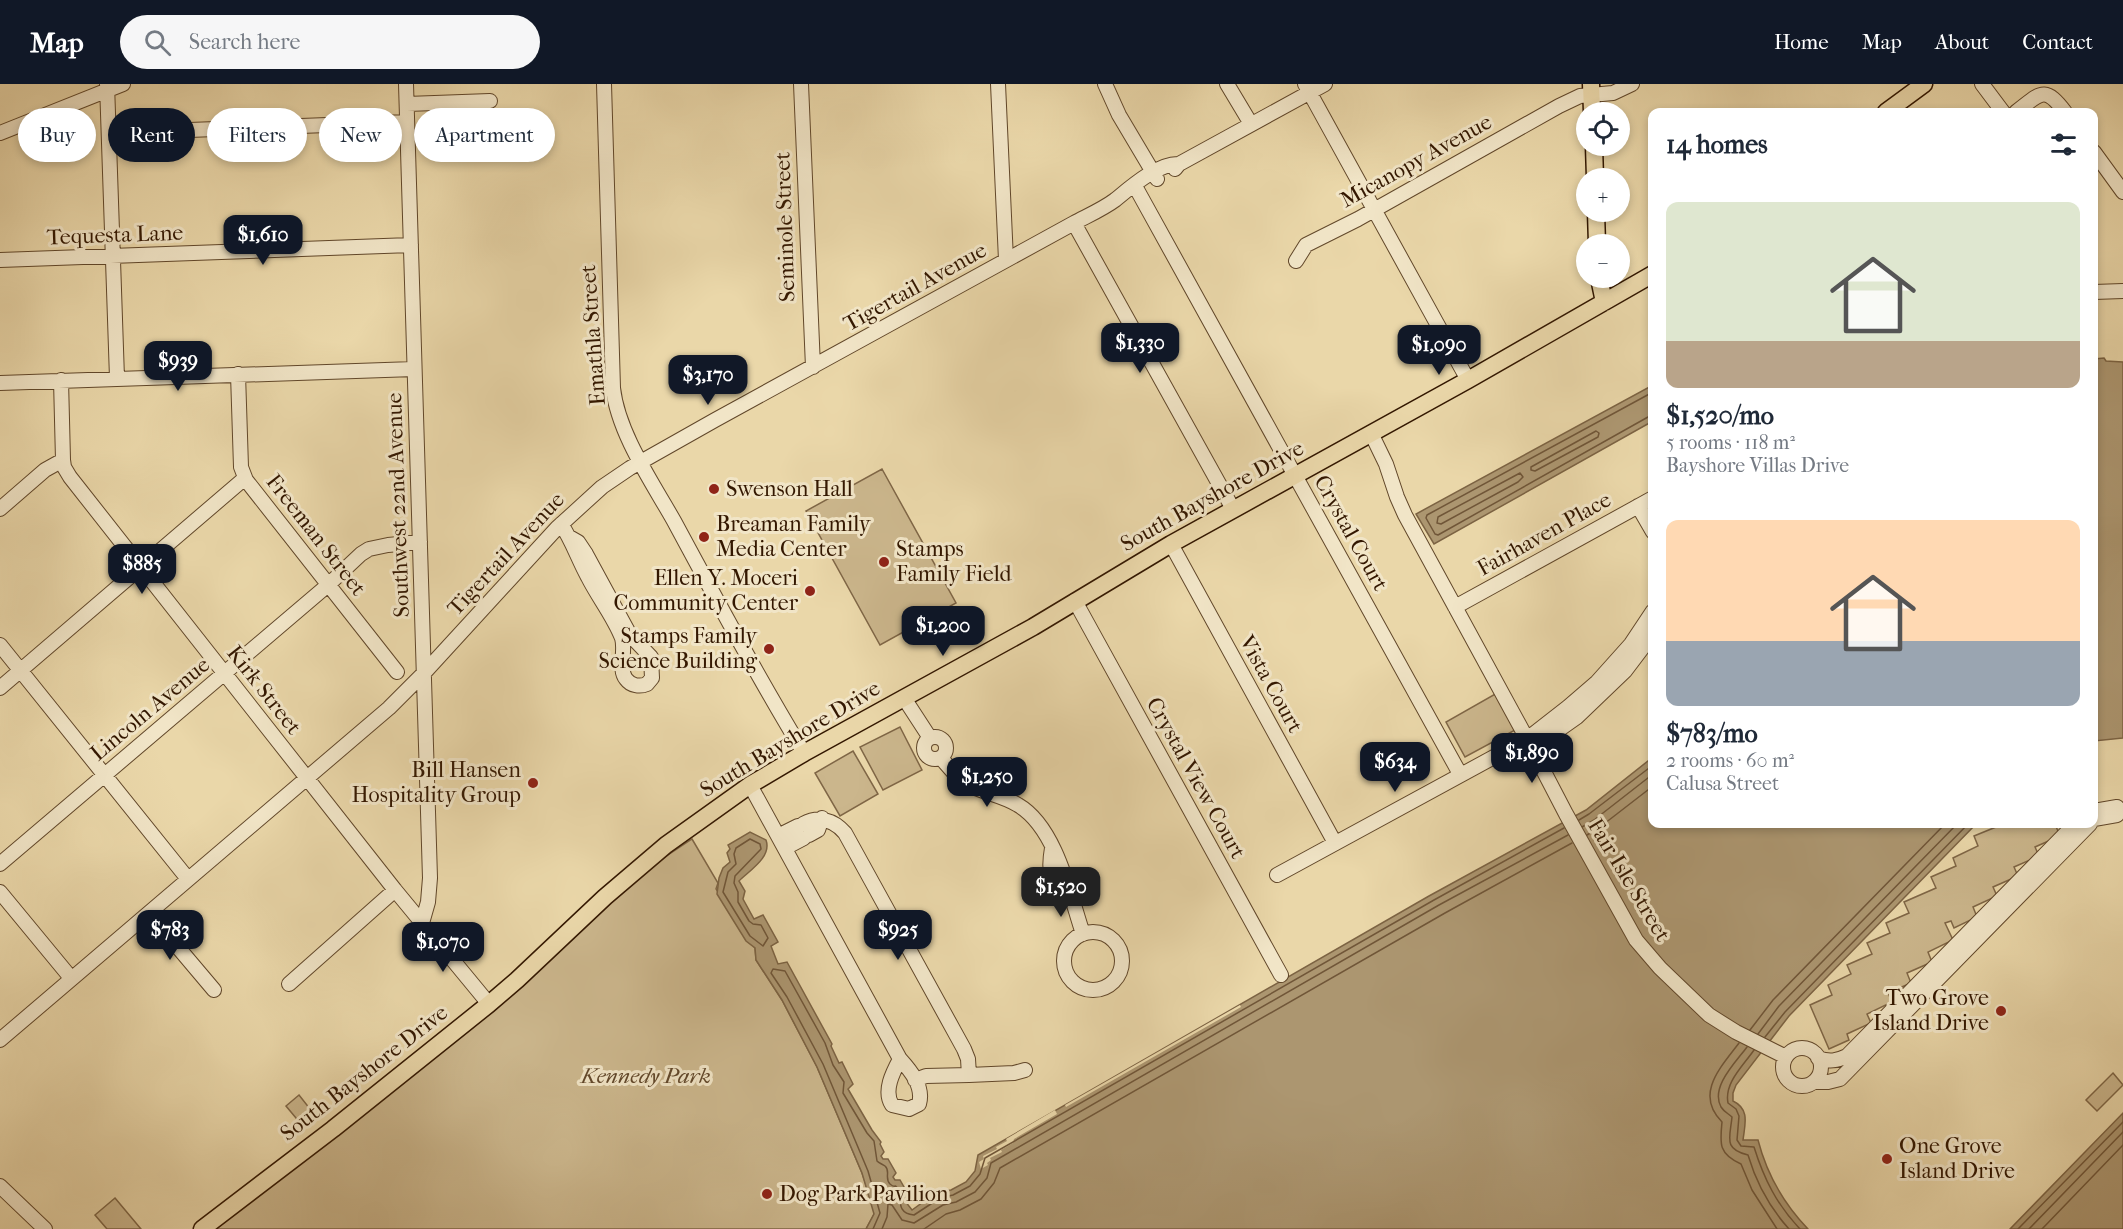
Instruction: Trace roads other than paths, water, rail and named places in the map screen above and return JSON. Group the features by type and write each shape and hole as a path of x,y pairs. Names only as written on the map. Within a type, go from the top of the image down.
{"main road":[{"path":"1891,108 1924,84"},
{"name":"South Bayshore Drive","path":"202,1229 333,1129 489,1004 630,875 684,831 750,785 1033,627 1171,544 1468,380 1648,277"},
{"path":"1601,288 1604,302"}],"street":[{"path":"0,133 107,87 123,84"},
{"name":"Southwest 22nd Avenue","path":"406,84 430,886 422,923"},
{"name":"Emathla Street","path":"604,84 613,388 620,416 641,462 757,675 804,753"},
{"name":"Seminole Street","path":"801,84 813,367"},
{"path":"998,84 1006,260"},
{"path":"1105,84 1119,115 1155,176"},
{"path":"1227,84 1251,124"},
{"name":"Tigertail Avenue","path":"0,1040 400,697 561,524 596,491 641,462 1137,189 1164,166 1179,164 1251,124 1307,88 1325,84"},
{"name":"Micanopy Avenue","path":"1296,261 1306,245 1559,106 1592,89 1613,93 1632,84"},
{"path":"1982,84 2000,108"},
{"path":"107,87 108,110"},
{"path":"1307,88 1468,380"},
{"path":"2022,108 2044,94 2053,97 2062,108"},
{"path":"407,104 490,101"},
{"path":"195,130 407,122"},
{"path":"2098,158 2123,192"},
{"path":"110,162 117,378"},
{"name":"Crystal Court","path":"1137,189 1460,774"},
{"path":"1074,223 1233,509"},
{"name":"Tequesta Lane","path":"0,260 411,245"},
{"path":"2098,292 2123,291"},
{"path":"0,382 414,369"},
{"name":"Freeman Street","path":"238,374 241,467 244,478 397,672"},
{"name":"Kirk Street","path":"61,380 63,460 70,477 395,890 489,1004"},
{"name":"Fair Isle Street","path":"1371,434 1386,464 1401,507 1636,940 1660,968 1709,1015 1786,1058"},
{"path":"0,509 45,470 63,460"},
{"path":"0,688 244,478"},
{"name":"Fairhaven Place","path":"1455,607 1648,501"},
{"path":"1638,506 1648,523"},
{"path":"561,524 571,538 577,556 623,641 624,675 638,686 647,684 653,672 651,657 630,635 586,554 578,542 571,538"},
{"name":"Lincoln Avenue","path":"0,864 328,585 361,554 379,546 420,542"},
{"name":"Vista Court","path":"1171,544 1335,843"},
{"name":"Crystal View Court","path":"1075,601 1281,975"},
{"path":"1277,875 1527,739 1597,682 1631,644 1648,618"},
{"path":"423,633 436,641 449,644"},
{"path":"1527,739 1550,736 1584,710 1625,671 1648,641"},
{"path":"0,645 188,879"},
{"path":"400,697 415,701 425,707"},
{"path":"904,698 930,738 924,746 926,755 935,760 942,758 965,783 1001,796 1024,808 1040,827 1057,855 1083,934"},
{"path":"750,785 900,1059 915,1080 921,1093 919,1104 909,1109 892,1105 889,1100 888,1091 900,1059"},
{"path":"2098,810 2117,807 2117,815 2098,818"},
{"path":"781,842 803,831 812,819 822,818 842,830 866,868 962,1043 968,1059 969,1075"},
{"path":"2071,828 1847,1056 1839,1060 1827,1061 1802,1048 1790,1053 1786,1058 1783,1063 1784,1075 1792,1083 1803,1086 1814,1082 1840,1079 2086,828"},
{"path":"289,984 395,890"},
{"path":"0,892 71,978"},
{"path":"149,913 214,990"},
{"path":"1095,932 1107,935 1119,947 1123,958 1122,970 1116,980 1107,987 1090,990 1080,987 1071,981 1066,971 1064,960 1066,950 1073,940 1083,934 1095,932"},
{"path":"1814,1082 1821,1070 1818,1058"},
{"path":"915,1080 926,1077 1014,1073 1025,1070"},
{"path":"0,1186 45,1229"}],"water":[{"path":"2098,359 2123,362 2123,738 2098,741"},
{"path":"1648,388 1648,424 1434,544 1416,514"},
{"path":"1648,761 1648,828 1972,828 1789,1016 1736,1085 1733,1101 1742,1108 1744,1113 1743,1140 1758,1140 1777,1188 1808,1229 866,1229 874,1214 862,1173 817,1067 782,1000 756,960 755,948 746,941 717,894 723,868 730,862 727,853 730,849 728,845 750,832 766,840 766,852 763,858 739,881 745,891 743,899 754,919 763,915 778,942 771,946 778,964 787,962 832,1044 839,1063 842,1062 853,1084 848,1089 881,1142 884,1152 881,1156 883,1159 888,1159 896,1173 893,1177 895,1180 900,1180 908,1194 905,1201 912,1210 937,1192 951,1190 966,1182 975,1171 978,1155 1429,896 1586,810"},
{"path":"2123,1113 2123,1229 2010,1229"}],"place":[{"name":"Swenson Hall","path":"714,489"},
{"name":"Breaman Family Media Center","path":"704,537"},
{"name":"Stamps Family Field","path":"884,562"},
{"name":"Ellen Y. Moceri Community Center","path":"810,591"},
{"name":"Stamps Family Science Building","path":"769,649"},
{"name":"Bill Hansen Hospitality Group","path":"533,783"},
{"name":"Two Grove Island Drive","path":"2001,1011"},
{"name":"One Grove Island Drive","path":"1887,1159"},
{"name":"Dog Park Pavilion","path":"767,1194"}],"park label":[{"name":"Kennedy Park","path":"646,1076"}]}
